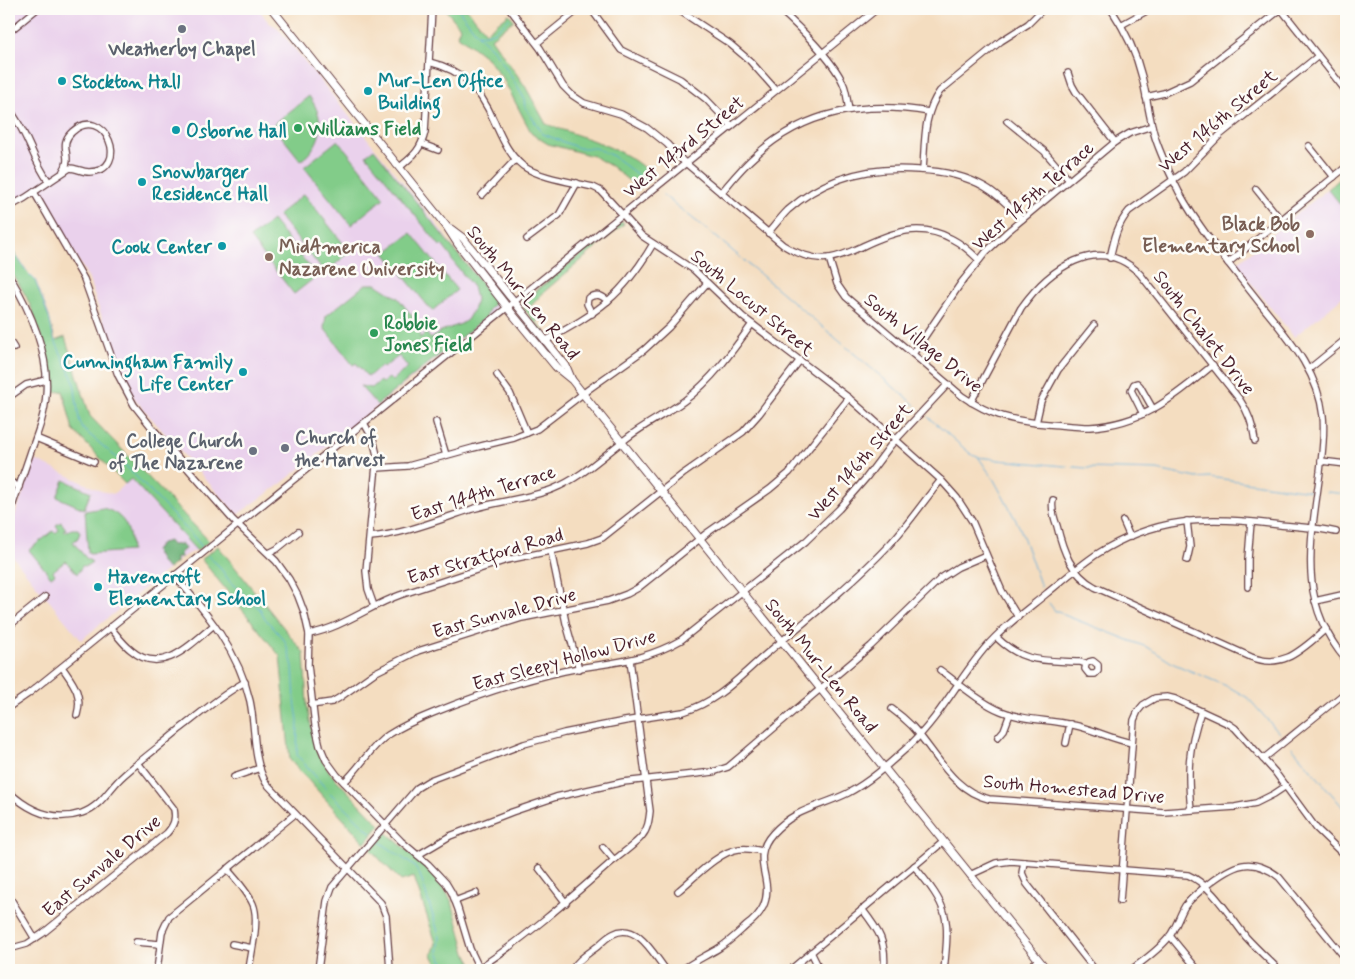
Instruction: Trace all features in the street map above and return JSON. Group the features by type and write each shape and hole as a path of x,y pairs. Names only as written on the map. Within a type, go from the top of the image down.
{"main road":[{"name":"South Mur-Len Road","path":"272,9 447,226 458,244 507,307 556,367 572,380 1047,970"},
{"name":"South Mur-Len Road","path":"447,226 463,238 566,366 572,380"}],"street":[{"path":"9,32 37,9"},
{"path":"400,167 416,153 422,144 425,132 432,9"},
{"path":"510,9 537,43 563,86 572,95 584,103 621,114 658,136 686,163 783,245 801,254 829,258 844,254 892,233 924,230 944,236 959,244 979,260"},
{"path":"537,43 579,9"},
{"path":"591,9 620,50 666,71 687,84 706,99 732,126"},
{"path":"677,9 730,44 750,61 776,90"},
{"path":"779,9 807,36 843,83 849,110"},
{"name":"West 143rd Street","path":"9,707 62,667 877,9"},
{"path":"922,170 926,124 935,98 946,85 1001,41 1028,24 1043,9"},
{"path":"1111,9 1121,25 1138,62 1152,126 1162,157 1173,179 1199,226 1292,343 1309,369 1317,389 1323,415 1323,443 1310,573 1315,601 1326,630 1346,660"},
{"path":"1121,25 1150,9"},
{"path":"1146,97 1164,93 1190,81 1281,9 1346,91"},
{"name":"West 146th Street","path":"1110,258 1117,230 1123,218 1134,206 1195,162 1220,135 1318,56"},
{"name":"South Locust Street","path":"428,62 451,69 474,88 487,106 507,149 522,165 534,172 578,183 601,192 634,228 653,244 685,263 730,306 849,398 941,480 964,508 1002,591 1018,616"},
{"path":"1068,73 1076,92 1115,142"},
{"path":"721,193 755,156 780,136 821,117 849,110 884,107 929,112"},
{"path":"9,109 22,126 37,163 49,182"},
{"path":"1006,121 1044,151 1069,180"},
{"path":"9,207 70,168 89,172 103,167 108,162 112,147 106,134 91,125 73,130 66,141 65,148 68,161 63,171"},
{"name":"West 145th Terrace","path":"913,354 961,283 995,243 1115,142 1130,133 1152,126"},
{"path":"422,144 438,150"},
{"path":"1309,146 1334,177"},
{"path":"482,195 516,159"},
{"path":"1228,263 1346,167"},
{"path":"768,233 790,208 808,195 835,181 880,169 945,172 972,180 996,194 1022,219"},
{"path":"527,239 559,215 578,183"},
{"path":"1256,189 1282,220"},
{"path":"34,192 84,279 116,369 134,405 238,525 269,553 281,567 298,596 306,618 309,634 308,664 311,705 318,741 323,754 330,766 344,782 446,883 455,901 465,938 480,969 566,903 637,842 647,828 650,811 630,660"},
{"path":"545,341 592,314 608,301 629,281 653,244"},
{"path":"971,402 1021,308 1037,288 1061,267 1079,258 1093,256 1110,258"},
{"name":"South Village Drive","path":"829,258 837,284 846,297 971,402 1000,416 1017,421 1075,426 1117,424 1143,414 1173,397 1213,364"},
{"name":"South Chalet Drive","path":"1110,258 1130,265 1140,274 1213,364 1248,412 1253,424 1255,441"},
{"path":"9,275 21,295 31,318 45,363 46,380 45,404 36,438 9,516"},
{"path":"377,468 408,466 527,434 550,420 656,340 707,283"},
{"path":"592,314 587,304 588,298 594,294 601,295 608,301"},
{"name":"East 144th Terrace","path":"370,537 397,534 476,508 553,489 579,476 622,442 696,392 722,364 752,324"},
{"path":"1036,423 1041,401 1058,370 1094,326"},
{"path":"1309,369 1346,339"},
{"path":"9,340 14,348"},
{"name":"East Stratford Road","path":"309,634 331,629 374,606 400,595 493,564 588,543 602,538 661,491 743,432 800,360"},
{"path":"498,375 510,393 527,434"},
{"path":"9,397 26,385 46,380"},
{"path":"1143,414 1131,390 1134,384 1137,383 1140,386 1153,409"},
{"name":"West 146th Street","path":"742,592 806,541 834,514 852,495 896,439 948,384"},
{"path":"700,539 770,489 789,473 849,398"},
{"path":"436,422 446,455"},
{"path":"364,423 377,450 367,580 374,606"},
{"path":"36,438 94,462"},
{"path":"1321,461 1346,464"},
{"path":"318,970 321,936 332,887 414,791 430,780 538,740 597,725 683,712 705,704 727,690 873,562 899,534 941,480"},
{"path":"9,481 19,488"},
{"path":"1053,500 1052,508 1067,560 1085,580 1095,587 1260,661 1284,660 1326,630"},
{"path":"682,970 724,944 761,911 767,893 762,868 762,851 772,834 793,817 811,807 850,792 883,767 920,735 984,650 996,637 1018,616 1096,555 1130,537 1156,527 1187,521 1215,519 1336,532"},
{"path":"1123,521 1130,537"},
{"path":"1187,521 1190,547 1187,560"},
{"path":"1248,586 1251,522"},
{"path":"269,553 298,532"},
{"name":"East Sunvale Drive","path":"311,705 339,698 374,673 418,651 522,618 608,601 627,594 645,584 700,539"},
{"path":"551,551 563,609 579,668"},
{"path":"418,855 450,836 526,807 583,790 646,778 714,772 728,767 893,626 941,578 958,567 986,555"},
{"path":"174,576 230,647 245,682 260,768 270,788 375,896 384,910 390,970"},
{"name":"East Sleepy Hollow Drive","path":"344,782 379,742 402,727 472,698 545,676 653,654 681,640 742,592"},
{"path":"1315,601 1346,594"},
{"path":"9,626 45,598"},
{"path":"110,627 133,652 145,658 158,660 174,657 214,625"},
{"path":"996,637 1012,652 1022,656 1033,659 1086,664"},
{"path":"62,667 78,694 80,705 77,715"},
{"path":"940,670 996,708 1010,714 1022,718 1070,724 1132,744"},
{"path":"9,792 22,803 40,813 52,816 72,815 96,806 122,776 196,716 225,694 245,682"},
{"path":"1263,759 1346,692"},
{"path":"1120,901 1135,716 1143,705 1159,697 1166,697 1201,710 1235,728 1286,786 1316,828 1346,858"},
{"name":"South Homestead Drive","path":"892,709 920,735 960,785 980,797 997,800 1164,812 1243,806 1256,803 1286,786"},
{"path":"1191,810 1188,780 1189,754 1201,710"},
{"path":"998,737 1004,730 1010,714"},
{"path":"1066,742 1070,724"},
{"name":"East Sunvale Drive","path":"9,949 23,946 34,939 167,833 173,826 174,809 138,763"},
{"path":"234,777 260,768"},
{"path":"157,970 164,925 169,917 294,814"},
{"path":"790,970 943,842"},
{"path":"603,847 614,860"},
{"path":"678,891 727,852 739,848 762,851"},
{"path":"970,875 996,863 1010,861 1188,875 1205,887 1251,942 1279,970"},
{"path":"1024,862 1022,873 1027,884 1095,970"},
{"path":"1131,970 1163,945 1170,936 1185,907 1205,887 1234,867 1249,865 1266,868 1284,883 1346,960"},
{"path":"914,866 936,894 945,912 948,933 944,970"},
{"path":"539,868 566,903"},
{"path":"227,869 246,892 253,904 255,916 249,970"},
{"path":"455,901 476,893"},
{"path":"9,896 34,939"},
{"path":"862,909 882,938 885,949 884,970"},
{"path":"572,970 579,961 610,935 625,931 639,936 666,970"},
{"path":"1170,936 1198,970"},
{"path":"136,942 160,944"},
{"path":"232,944 252,948"},
{"path":"811,952 820,970"},
{"path":"1026,970 1038,960"}],"shaded area":[{"name":"MidAmerica Nazarene University","path":"9,9 259,9 269,23 277,27 497,300 496,311 282,483 237,515 132,395 117,361 88,277 36,188 9,203"},
{"name":"Black Bob Elementary School","path":"1346,174 1346,294 1294,337 1236,264"},
{"path":"35,460 101,491 113,494 131,479 197,550 184,556 81,640 9,552 9,532"}],"green space":[{"path":"445,9 467,9 486,32 509,14 514,20 491,38 525,86 546,124 617,150 642,166 653,176 639,189 611,166 593,156 548,144 532,134 503,79 488,59 457,35 460,27"},
{"name":"Williams Field","path":"309,96 318,114 320,130 314,146 301,161 274,127 274,124"},
{"path":"338,140 384,198 351,225 304,167"},
{"path":"374,149 496,302 489,309 486,317 377,405 360,386 372,388 380,381 382,383 389,378 392,381 408,367 399,356 383,368 381,366 369,376 366,375 356,363 353,365 324,328 326,316 366,284 376,284 398,298 419,325 420,338 426,333 431,339 441,331 467,320 474,308 476,299 473,287 452,258 442,245 440,246 366,155"},
{"path":"1346,174 1346,211 1328,189"},
{"path":"304,194 350,252 325,273 278,215"},
{"path":"272,220 317,276 294,294 250,238"},
{"path":"619,222 526,299 524,307 527,299 619,223 624,224 545,291 531,306 539,321 536,322 547,335 544,335 523,307 525,299"},
{"path":"411,233 457,290 432,311 385,253"},
{"path":"9,241 12,250 35,280 49,317 55,341 65,337 90,416 209,541 197,551 131,479 125,484 73,430 63,391 50,393 49,364 34,314 9,267"},
{"path":"64,480 91,492 84,509 57,497"},
{"path":"103,508 122,519 128,530 131,551 89,554 85,511"},
{"path":"61,522 66,529 63,530 64,532 78,529 80,532 78,538 73,542 86,558 92,562 85,567 83,565 77,574 66,561 53,571 55,574 51,577 29,550 53,531 55,533 59,530 56,525"},
{"path":"169,541 172,545 182,544 185,549 180,553 181,558 176,558 176,563 168,569 162,564 155,551 161,543"},
{"path":"218,546 304,653 307,705 319,755 331,774 380,825 365,843 290,760 280,656 201,559"},
{"path":"387,833 424,865 443,887 452,902 466,953 476,970 440,970 432,955 436,943 414,877 401,881 370,849 383,834"}],"waterway":[{"path":"458,9 479,36 493,49 506,68 524,98 525,107 543,134 579,148 595,148 613,156 647,182"},
{"path":"478,34 491,33 509,19"},
{"path":"663,195 715,236 916,406"},
{"path":"9,241 12,250 35,280 49,317 53,336 74,382 79,419 83,429 124,464 202,547"},
{"path":"928,417 972,455 979,457 1086,468 1157,470 1197,478 1209,477 1310,491"},
{"path":"979,458 994,480 1020,528 1041,587"},
{"path":"1327,492 1346,494"},
{"path":"208,556 219,566 230,582 261,610 263,616 285,641 293,666 298,720 297,755 329,792 371,833"},
{"path":"1049,603 1055,611 1149,648 1174,664 1229,687 1248,698 1280,734"},
{"path":"1292,747 1346,811"},
{"path":"380,842 414,866 420,875 440,938 438,953 449,970"}],"place":[{"name":"Weatherby Chapel","path":"182,29"},
{"name":"Stockton Hall","path":"62,81"},
{"name":"Mur-Len Office Building","path":"368,91"},
{"name":"Williams Field","path":"298,128"},
{"name":"Osborne Hall","path":"176,130"},
{"name":"Snowbarger Residence Hall","path":"142,182"},
{"name":"Black Bob Elementary School","path":"1310,234"},
{"name":"Cook Center","path":"222,246"},
{"name":"MidAmerica Nazarene University","path":"269,257"},
{"name":"Robbie Jones Field","path":"374,333"},
{"name":"Cunningham Family Life Center","path":"243,372"},
{"name":"Church of the Harvest","path":"285,448"},
{"name":"College Church of The Nazarene","path":"253,451"},
{"name":"Havencroft Elementary School","path":"98,587"}]}
